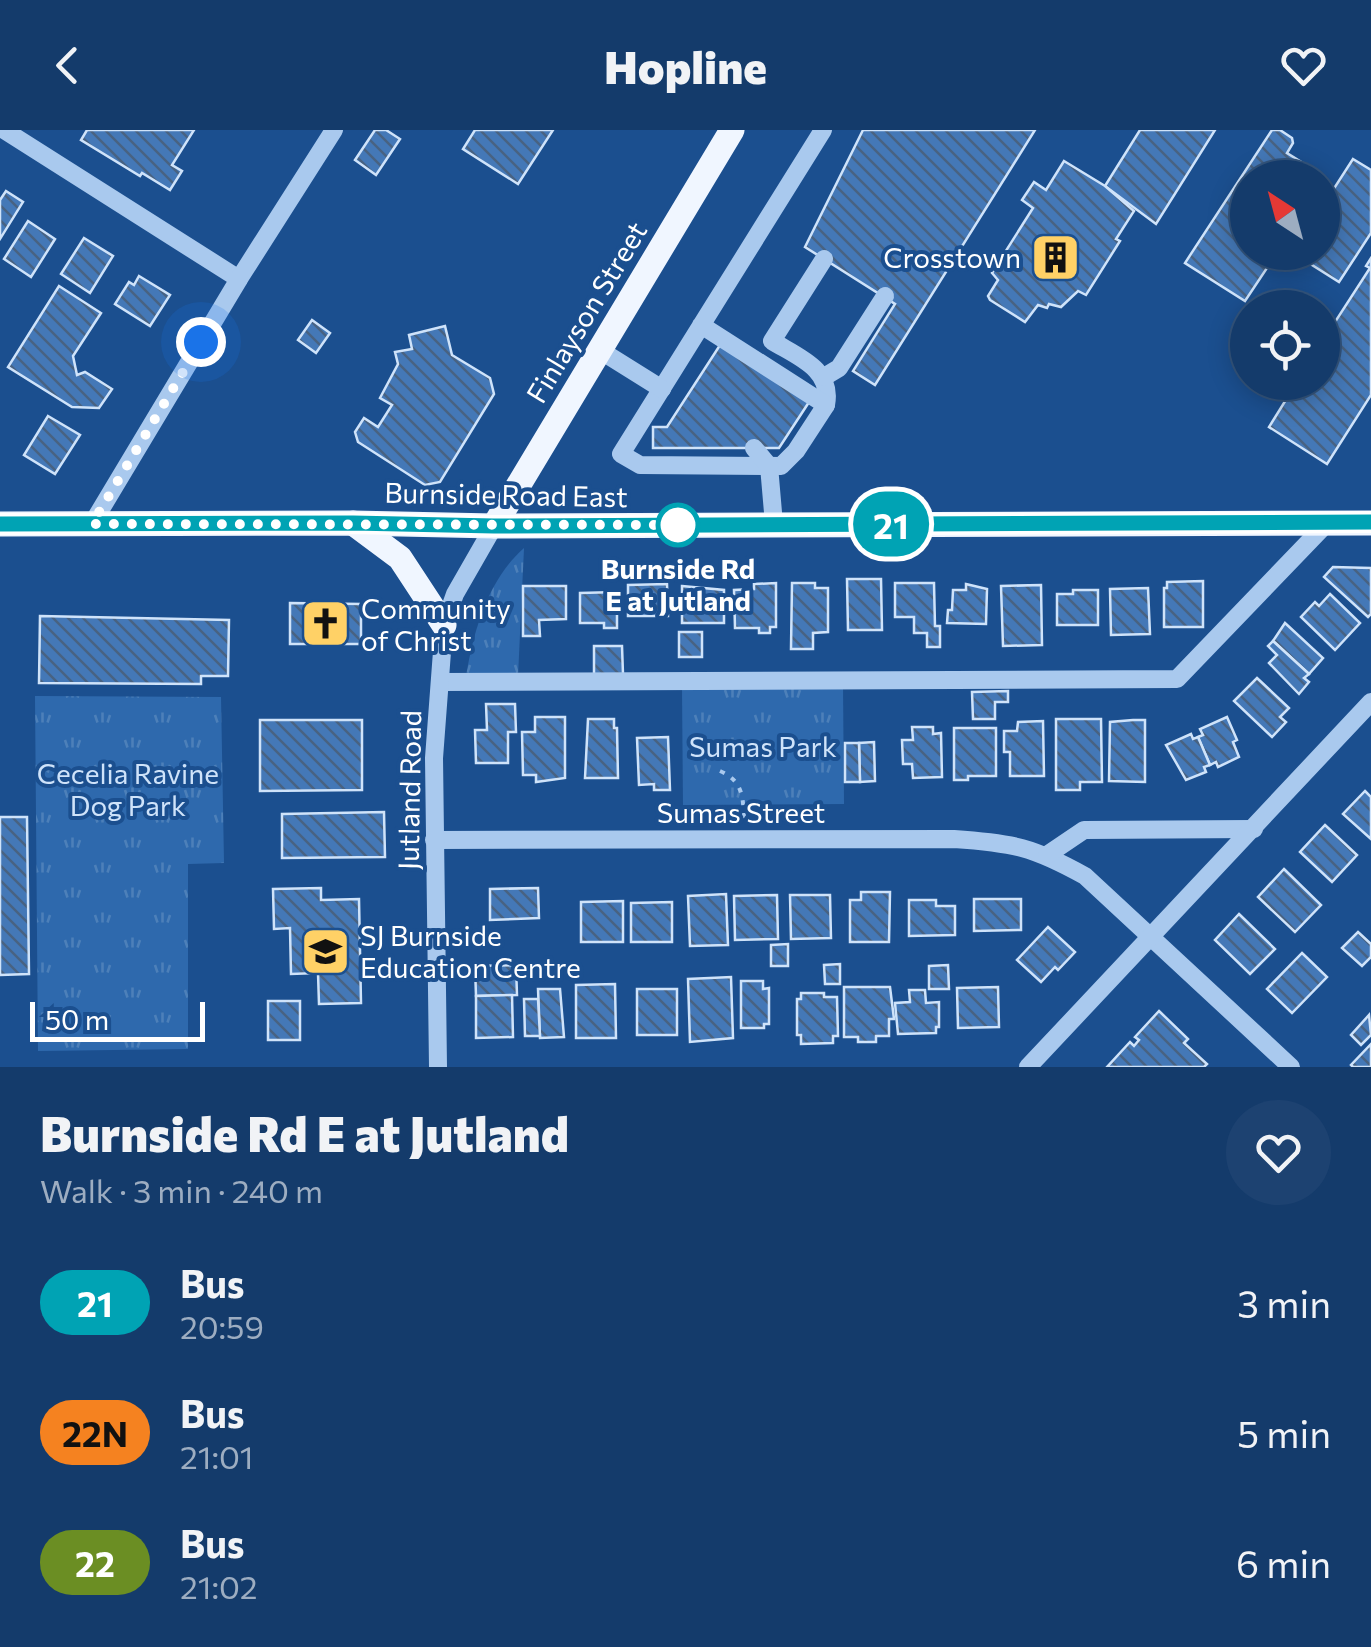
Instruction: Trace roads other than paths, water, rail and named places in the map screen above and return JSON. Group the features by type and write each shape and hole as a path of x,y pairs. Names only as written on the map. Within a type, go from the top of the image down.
{"main road":[{"name":"Finlayson Street","path":"494,526 732,130"},
{"name":"Burnside Road East","path":"0,524 1371,522"},
{"path":"353,523 400,558 444,626"}],"street":[{"path":"4,130 239,279"},
{"path":"92,524 334,130"},
{"path":"823,130 621,454 640,465 781,466 796,451 826,405 828,391 824,376 772,341 824,259"},
{"path":"824,376 840,368 884,296"},
{"path":"701,326 826,405"},
{"path":"598,349 662,389"},
{"path":"754,448 769,466 774,524"},
{"path":"440,682 1177,679 1328,522"},
{"name":"Jutland Road","path":"438,1067 434,758 444,626 455,594 494,526"},
{"path":"1028,1067 1371,702"},
{"path":"1046,854 1084,830 1254,829"},
{"name":"Sumas Street","path":"434,840 954,839 1011,843 1046,854 1085,876 1291,1067"}],"place":[{"name":"Crosstown","path":"1056,257"},
{"name":"Burnside Rd E at Jutland","path":"678,525"},
{"name":"Community of Christ","path":"326,624"},
{"name":"SJ Burnside Education Centre","path":"325,951"}],"park label":[{"name":"Sumas Park","path":"763,746"},
{"name":"Cecelia Ravine Dog Park","path":"128,789"}]}
